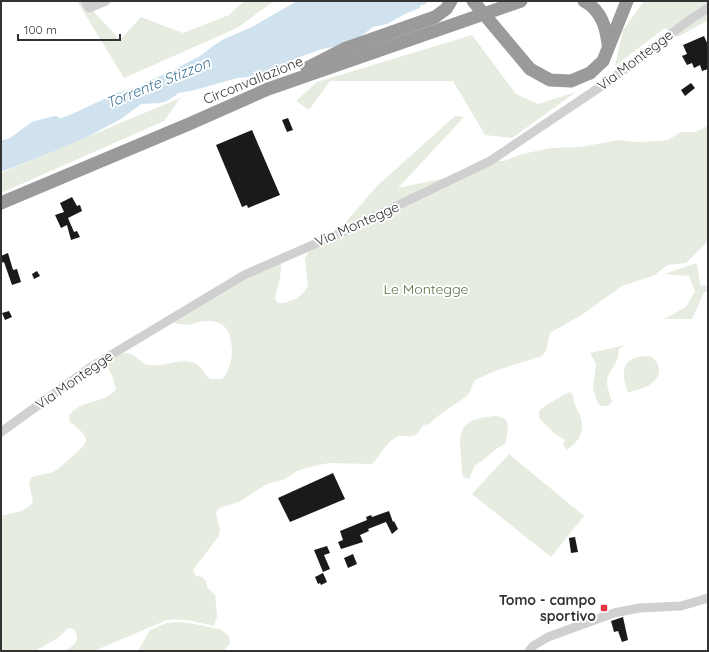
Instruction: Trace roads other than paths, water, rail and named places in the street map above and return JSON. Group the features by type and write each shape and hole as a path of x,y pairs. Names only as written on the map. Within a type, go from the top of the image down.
{"highway":[{"path":"268,89 344,49 435,17 446,8 451,1"},
{"path":"474,1 530,69 550,80 571,81 590,73 603,61 627,1"},
{"name":"Circonvallazione","path":"1,203 268,89 521,1"},
{"path":"584,1 599,13 607,31 609,46"}],"street":[{"path":"85,1 89,8 106,1"},
{"name":"Via Montegge","path":"1,432 91,366 244,275 348,229 490,161 609,81 688,21 708,8"},
{"path":"529,651 533,646 548,637 614,613 639,608 681,606 708,598"}],"water":[{"path":"297,1 427,1 426,4 420,6 420,8 387,24 373,27 361,36 333,47 322,49 297,58 275,70 179,93 167,101 160,103 141,104 121,119 87,137 1,172 1,145 23,132 72,114 117,93 139,86 179,67 200,56 224,39 252,27"}],"waterway":[{"name":"Torrente Stizzon","path":"1,147 12,144 35,127 55,122"}],"place":[{"name":"Tomo - campo sportivo","path":"604,608"}],"park label":[{"name":"Le Montegge","path":"426,289"}]}
